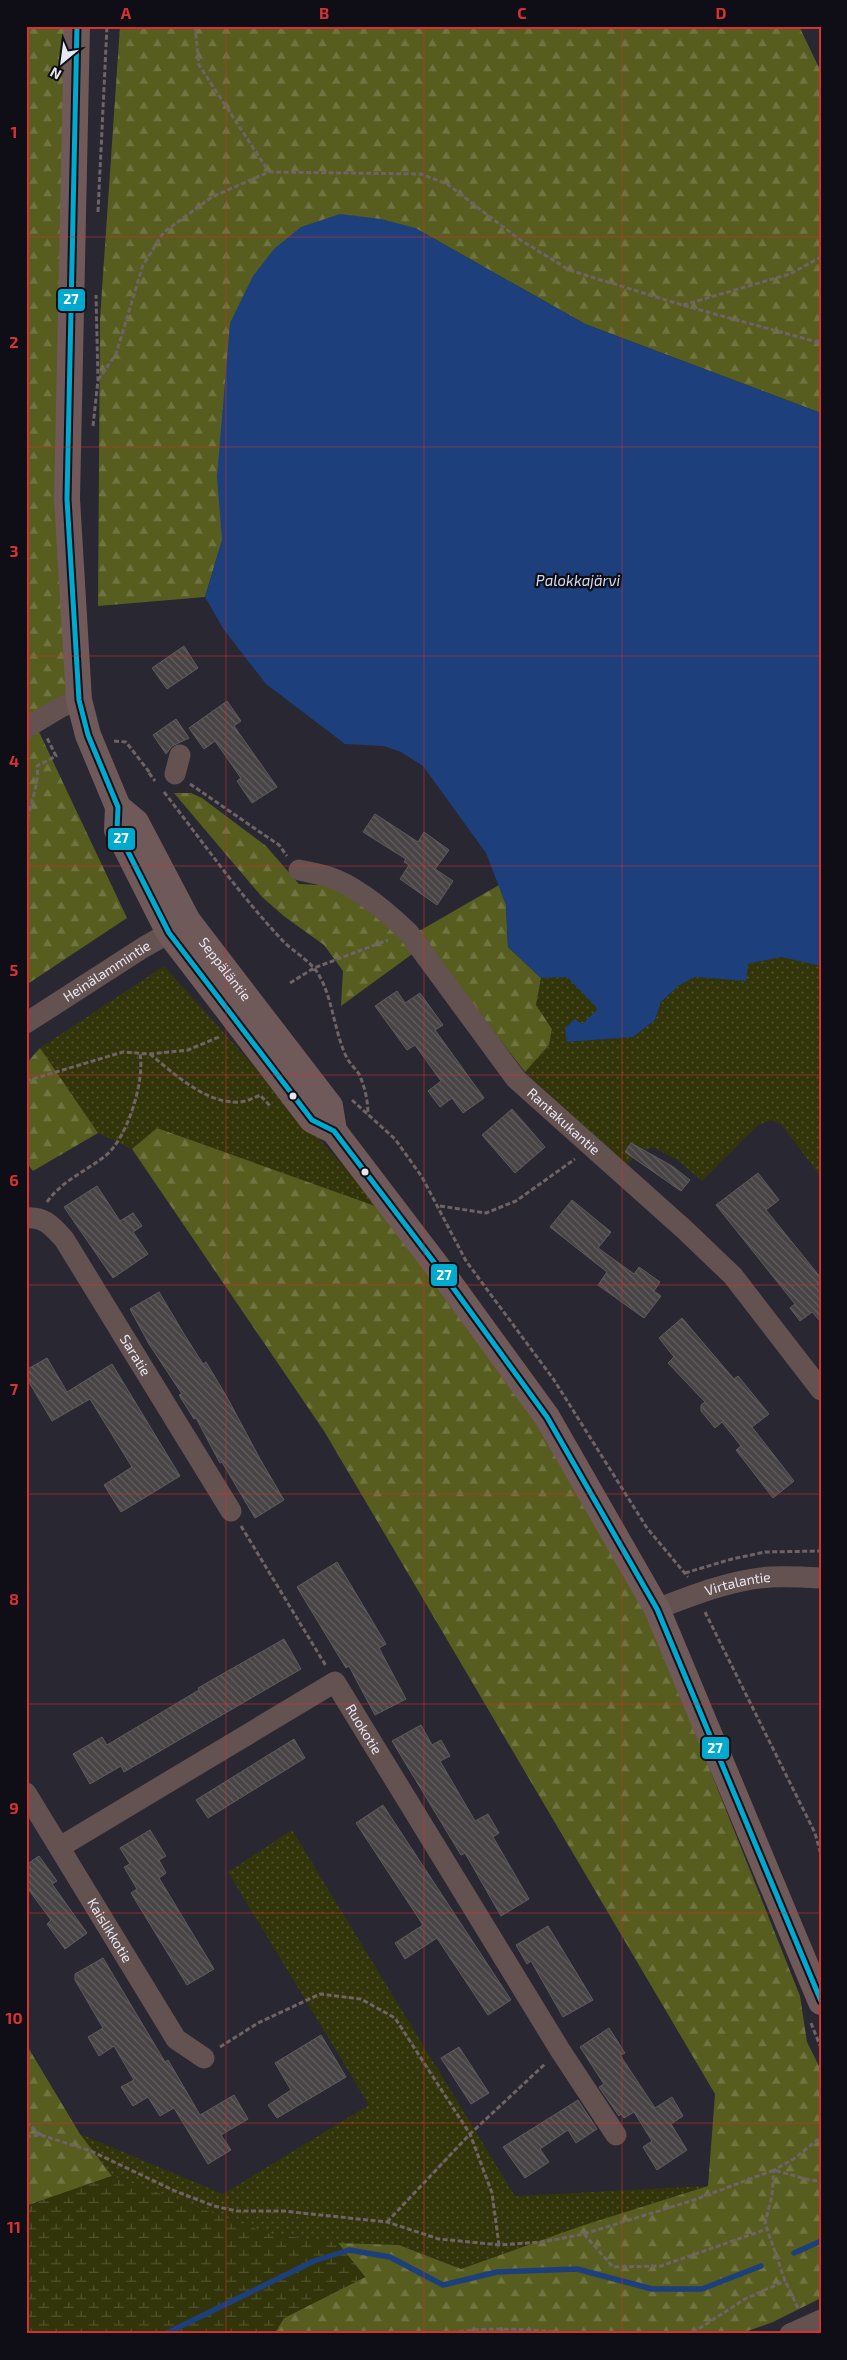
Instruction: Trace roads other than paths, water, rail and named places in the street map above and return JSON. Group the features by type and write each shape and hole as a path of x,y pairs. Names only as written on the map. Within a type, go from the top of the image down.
{"main road":[{"name":"Seppäläntie","path":"77,26 67,499 79,700 88,735 109,757 118,807 117,830 179,927 312,1120 334,1131 446,1278 547,1417 657,1608 816,2013"}],"street":[{"path":"26,728 61,707 79,700"},
{"name":"Rantakukantie","path":"299,870 330,878 364,896 389,914 408,932 516,1079 685,1230 733,1276 821,1390"},
{"name":"Heinälammintie","path":"26,1022 179,927"},
{"name":"Saratie","path":"32,1218 49,1223 64,1239 231,1511"},
{"name":"Virtalantie","path":"657,1608 728,1585 769,1577 821,1578"},
{"name":"Ruokotie","path":"60,1847 336,1682 560,2050 616,2135"},
{"name":"Kaislikkotie","path":"26,1793 176,2039 204,2058"}],"water":[{"name":"Palokkajärvi","path":"340,214 381,219 415,228 585,324 821,413 821,966 781,957 748,964 746,981 695,977 678,986 661,1002 655,1020 633,1037 567,1042 565,1028 575,1019 582,1024 598,1009 567,977 541,978 508,947 506,905 486,853 423,766 401,752 384,746 345,744 266,684 224,630 205,597 222,540 217,477 230,323 253,276 274,249 301,227"}],"waterway":[{"path":"794,2253 821,2241"},
{"path":"165,2334 314,2261 349,2250 390,2257 443,2285 497,2272 577,2269 652,2289 702,2289 761,2266"}]}
